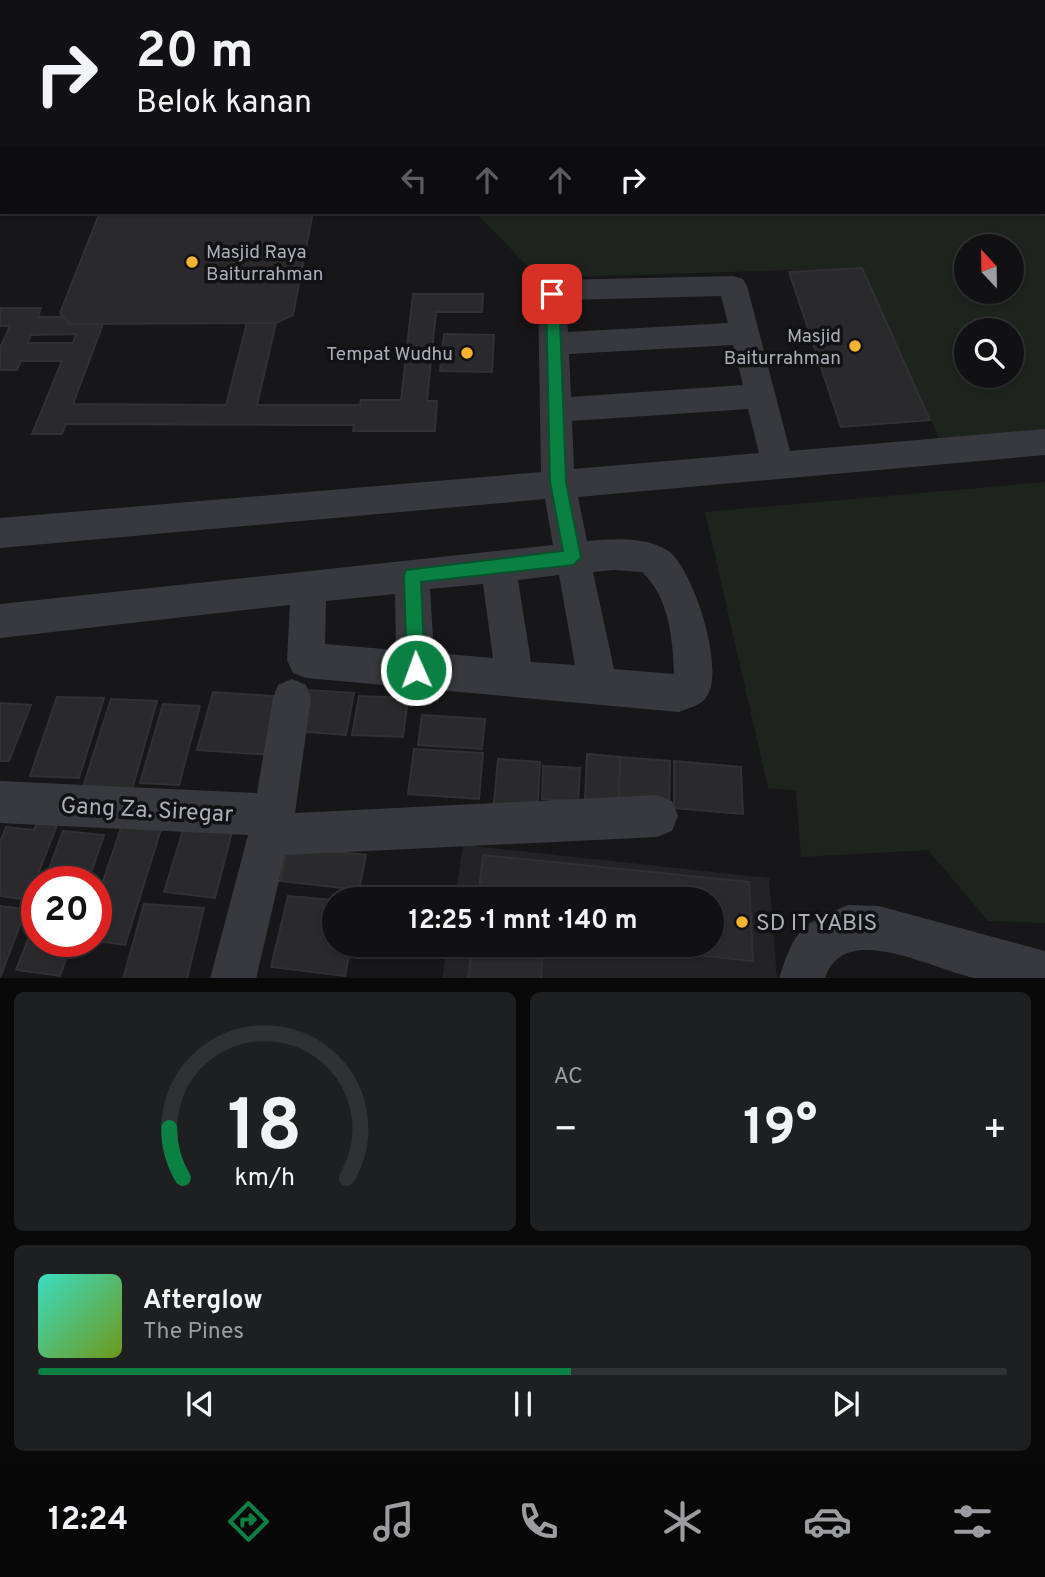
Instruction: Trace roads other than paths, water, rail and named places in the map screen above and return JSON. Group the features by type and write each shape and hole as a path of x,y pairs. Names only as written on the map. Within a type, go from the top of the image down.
{"street":[{"path":"555,344 746,333"},
{"path":"556,410 761,397"},
{"path":"0,533 558,482 1045,442"},
{"path":"558,482 598,686"},
{"path":"0,621 309,587 412,576 573,558 634,556 654,560 667,571 678,596 692,654 694,674 691,687 679,694 306,660 309,587"},
{"path":"498,566 515,679"},
{"path":"412,576 416,670"},
{"path":"233,978 271,825 292,698"},
{"name":"Gang Za. Siregar","path":"0,802 271,825 657,816"},
{"path":"802,978 810,952 825,938 848,927 879,928 1045,974"}],"lane":[{"path":"558,482 552,297 555,290 562,289 729,285 737,290 778,466"}],"place":[{"name":"Masjid Raya Baiturrahman","path":"192,262"},
{"name":"Masjid Baiturrahman","path":"855,346"},
{"name":"Tempat Wudhu","path":"467,353"},
{"name":"SD IT YABIS","path":"742,922"}]}
